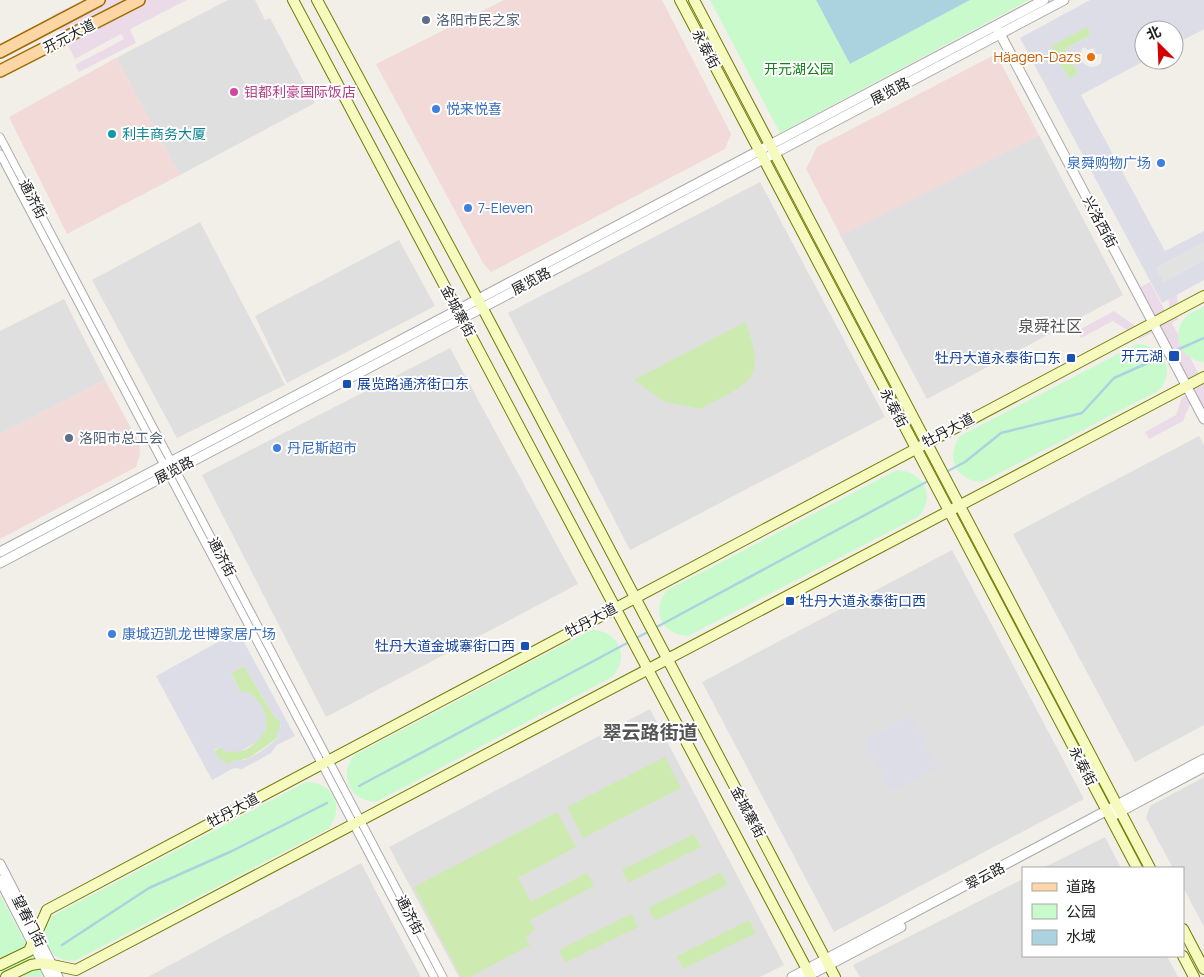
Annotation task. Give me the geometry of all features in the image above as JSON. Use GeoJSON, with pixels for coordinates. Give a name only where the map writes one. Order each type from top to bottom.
{"type":"FeatureCollection","features":[{"type":"Feature","properties":{"kind":"main road","name":"开元大道"},"geometry":{"type":"LineString","coordinates":[[0,52],[99,0]]}},
{"type":"Feature","properties":{"kind":"main road","name":"开元大道"},"geometry":{"type":"LineString","coordinates":[[0,71],[139,0]]}},
{"type":"Feature","properties":{"kind":"main road","name":"金城寨街"},"geometry":{"type":"LineString","coordinates":[[293,0],[460,313],[646,670],[809,974]]}},
{"type":"Feature","properties":{"kind":"main road","name":"金城寨街"},"geometry":{"type":"LineString","coordinates":[[317,0],[480,303],[835,977]]}},
{"type":"Feature","properties":{"kind":"main road","name":"永泰街"},"geometry":{"type":"LineString","coordinates":[[680,0],[1135,867]]}},
{"type":"Feature","properties":{"kind":"main road","name":"永泰街"},"geometry":{"type":"LineString","coordinates":[[694,0],[773,147],[1149,867]]}},
{"type":"Feature","properties":{"kind":"main road","name":"牡丹大道"},"geometry":{"type":"LineString","coordinates":[[0,966],[29,951],[35,940],[41,919],[47,910],[1204,296]]}},
{"type":"Feature","properties":{"kind":"main road"},"geometry":{"type":"LineString","coordinates":[[6,977],[31,964],[47,964],[76,970],[1204,377]]}},
{"type":"Feature","properties":{"kind":"main road"},"geometry":{"type":"LineString","coordinates":[[1184,931],[1204,969]]}},
{"type":"Feature","properties":{"kind":"main road"},"geometry":{"type":"LineString","coordinates":[[1184,957],[1194,977]]}},
{"type":"Feature","properties":{"kind":"street","name":"展览路"},"geometry":{"type":"LineString","coordinates":[[1001,28],[1044,0]]}},
{"type":"Feature","properties":{"kind":"street","name":"展览路"},"geometry":{"type":"LineString","coordinates":[[0,552],[167,462],[480,303],[1001,28],[1064,0]]}},
{"type":"Feature","properties":{"kind":"street","name":"兴洛西街"},"geometry":{"type":"LineString","coordinates":[[1001,28],[1172,351],[1204,419]]}},
{"type":"Feature","properties":{"kind":"street","name":"通济街"},"geometry":{"type":"LineString","coordinates":[[0,137],[167,462]]}},
{"type":"Feature","properties":{"kind":"street","name":"通济街"},"geometry":{"type":"LineString","coordinates":[[0,154],[172,471],[326,761],[434,977]]}},
{"type":"Feature","properties":{"kind":"street","name":"展览路"},"geometry":{"type":"LineString","coordinates":[[0,563],[460,313]]}},
{"type":"Feature","properties":{"kind":"street","name":"兴洛西街"},"geometry":{"type":"LineString","coordinates":[[1189,385],[1204,406]]}},
{"type":"Feature","properties":{"kind":"street","name":"翠云路"},"geometry":{"type":"LineString","coordinates":[[792,977],[809,974],[827,962],[1108,814],[1204,759]]}},
{"type":"Feature","properties":{"kind":"street","name":"翠云路"},"geometry":{"type":"LineString","coordinates":[[1119,808],[1204,767]]}},
{"type":"Feature","properties":{"kind":"street","name":"通济街"},"geometry":{"type":"LineString","coordinates":[[357,822],[443,977]]}},
{"type":"Feature","properties":{"kind":"street","name":"望春门街"},"geometry":{"type":"LineString","coordinates":[[0,864],[47,964],[50,977]]}},
{"type":"Feature","properties":{"kind":"street","name":"望春门街"},"geometry":{"type":"LineString","coordinates":[[0,880],[35,940]]}},
{"type":"Feature","properties":{"kind":"street","name":"望春门街"},"geometry":{"type":"LineString","coordinates":[[47,964],[58,977]]}},
{"type":"Feature","properties":{"kind":"shaded area"},"geometry":{"type":"Polygon","coordinates":[[[86,0],[187,0],[130,29],[136,43],[79,72],[75,65],[124,39],[121,34],[75,59],[52,15],[86,0]]]}},
{"type":"Feature","properties":{"kind":"shaded area"},"geometry":{"type":"Polygon","coordinates":[[[228,0],[255,0],[265,20],[270,18],[315,103],[180,175],[116,58],[228,0]]]}},
{"type":"Feature","properties":{"kind":"shaded area"},"geometry":{"type":"Polygon","coordinates":[[[504,0],[662,0],[731,134],[725,149],[491,272],[483,263],[376,64],[504,0]]]}},
{"type":"Feature","properties":{"kind":"shaded area"},"geometry":{"type":"Polygon","coordinates":[[[1090,0],[1204,0],[1204,29],[1184,40],[1184,20],[1134,20],[1134,66],[1081,95],[1165,251],[1204,231],[1204,242],[1156,268],[1164,282],[1204,260],[1204,280],[1162,303],[1020,38],[1090,0]],[[1087,27],[1051,46],[1069,79],[1078,74],[1065,49],[1091,35],[1087,27]],[[1083,47],[1080,55],[1083,63],[1090,67],[1101,63],[1102,54],[1096,54],[1093,48],[1088,50],[1083,47]]]}},
{"type":"Feature","properties":{"kind":"shaded area"},"geometry":{"type":"Polygon","coordinates":[[[996,54],[1039,135],[841,236],[806,169],[817,147],[996,54]]]}},
{"type":"Feature","properties":{"kind":"shaded area"},"geometry":{"type":"Polygon","coordinates":[[[116,58],[180,175],[67,234],[9,117],[116,58]]]}},
{"type":"Feature","properties":{"kind":"shaded area"},"geometry":{"type":"Polygon","coordinates":[[[1039,135],[1123,295],[927,399],[840,235],[1039,135]]]}},
{"type":"Feature","properties":{"kind":"shaded area"},"geometry":{"type":"Polygon","coordinates":[[[760,182],[885,417],[630,550],[508,313],[760,182]]]}},
{"type":"Feature","properties":{"kind":"shaded area"},"geometry":{"type":"Polygon","coordinates":[[[200,222],[285,385],[177,438],[92,280],[200,222]]]}},
{"type":"Feature","properties":{"kind":"shaded area"},"geometry":{"type":"Polygon","coordinates":[[[399,240],[435,306],[287,383],[255,316],[399,240]]]}},
{"type":"Feature","properties":{"kind":"shaded area"},"geometry":{"type":"Polygon","coordinates":[[[1204,242],[1204,260],[1164,282],[1156,268],[1204,242]]]}},
{"type":"Feature","properties":{"kind":"shaded area"},"geometry":{"type":"Polygon","coordinates":[[[1150,282],[1167,315],[1169,314],[1168,282],[1177,287],[1178,319],[1172,323],[1204,384],[1204,426],[1191,402],[1183,421],[1149,439],[1145,432],[1176,415],[1182,397],[1187,395],[1154,332],[1140,339],[1113,321],[1081,338],[1077,331],[1114,311],[1141,330],[1150,325],[1133,291],[1150,282]]]}},
{"type":"Feature","properties":{"kind":"shaded area"},"geometry":{"type":"Polygon","coordinates":[[[64,299],[105,380],[0,434],[0,331],[64,299]]]}},
{"type":"Feature","properties":{"kind":"shaded area"},"geometry":{"type":"Polygon","coordinates":[[[450,348],[578,584],[326,717],[202,475],[450,348]]]}},
{"type":"Feature","properties":{"kind":"shaded area"},"geometry":{"type":"Polygon","coordinates":[[[105,380],[139,443],[140,455],[136,467],[0,539],[0,434],[105,380]]]}},
{"type":"Feature","properties":{"kind":"shaded area"},"geometry":{"type":"Polygon","coordinates":[[[1199,436],[1204,445],[1204,725],[1135,762],[1013,534],[1199,436]]]}},
{"type":"Feature","properties":{"kind":"shaded area"},"geometry":{"type":"Polygon","coordinates":[[[952,550],[1084,799],[834,932],[702,682],[952,550]]]}},
{"type":"Feature","properties":{"kind":"shaded area"},"geometry":{"type":"Polygon","coordinates":[[[238,631],[295,736],[277,745],[271,753],[242,769],[234,768],[212,780],[156,676],[238,631]],[[244,666],[231,673],[240,691],[250,693],[261,704],[266,717],[266,729],[257,742],[241,751],[224,752],[221,747],[214,750],[220,761],[224,759],[227,765],[236,760],[245,760],[260,752],[278,738],[276,734],[281,726],[279,718],[276,719],[244,666]]]}},
{"type":"Feature","properties":{"kind":"shaded area"},"geometry":{"type":"Polygon","coordinates":[[[650,709],[784,965],[760,977],[459,977],[389,847],[650,709]]]}},
{"type":"Feature","properties":{"kind":"shaded area"},"geometry":{"type":"Polygon","coordinates":[[[911,716],[937,768],[891,792],[865,740],[911,716]]]}},
{"type":"Feature","properties":{"kind":"shaded area"},"geometry":{"type":"Polygon","coordinates":[[[1204,777],[1204,927],[1184,889],[1184,867],[1172,867],[1146,818],[1150,806],[1204,777]]]}},
{"type":"Feature","properties":{"kind":"shaded area"},"geometry":{"type":"Polygon","coordinates":[[[1105,837],[1120,867],[1045,867],[1105,837]]]}},
{"type":"Feature","properties":{"kind":"shaded area"},"geometry":{"type":"Polygon","coordinates":[[[361,863],[421,977],[148,977],[235,930],[361,863]]]}},
{"type":"Feature","properties":{"kind":"shaded area"},"geometry":{"type":"Polygon","coordinates":[[[1022,880],[1022,957],[1168,957],[1178,977],[860,977],[853,965],[1022,880]]]}},
{"type":"Feature","properties":{"kind":"green space","name":"开元湖公园"},"geometry":{"type":"Polygon","coordinates":[[[710,0],[816,0],[850,64],[970,0],[1029,0],[780,133],[710,0]]]}},
{"type":"Feature","properties":{"kind":"green space"},"geometry":{"type":"Polygon","coordinates":[[[1087,26],[1091,35],[1065,49],[1078,74],[1069,79],[1051,46],[1087,26]]]}},
{"type":"Feature","properties":{"kind":"green space"},"geometry":{"type":"Polygon","coordinates":[[[1204,307],[1204,362],[1197,361],[1185,352],[1181,346],[1178,333],[1186,317],[1204,307]]]}},
{"type":"Feature","properties":{"kind":"green space"},"geometry":{"type":"Polygon","coordinates":[[[745,322],[755,357],[754,369],[750,378],[731,393],[700,409],[663,401],[634,380],[745,322]]]}},
{"type":"Feature","properties":{"kind":"green space"},"geometry":{"type":"Polygon","coordinates":[[[1137,344],[1146,345],[1154,349],[1164,360],[1167,368],[1166,375],[1164,383],[1158,391],[982,482],[973,481],[960,473],[956,467],[953,452],[960,436],[1137,344]]]}},
{"type":"Feature","properties":{"kind":"green space"},"geometry":{"type":"Polygon","coordinates":[[[897,470],[906,471],[914,475],[924,486],[927,494],[926,501],[924,509],[918,517],[688,636],[671,632],[662,621],[659,607],[666,591],[897,470]]]}},
{"type":"Feature","properties":{"kind":"green space"},"geometry":{"type":"Polygon","coordinates":[[[591,630],[608,634],[615,639],[619,646],[621,661],[612,677],[376,802],[367,801],[359,797],[349,786],[347,772],[353,756],[591,630]]]}},
{"type":"Feature","properties":{"kind":"green space"},"geometry":{"type":"Polygon","coordinates":[[[244,666],[276,719],[279,718],[280,730],[278,737],[258,752],[246,759],[227,765],[220,761],[214,751],[221,747],[238,751],[250,747],[260,736],[266,722],[240,691],[231,673],[244,666]]]}},
{"type":"Feature","properties":{"kind":"green space"},"geometry":{"type":"Polygon","coordinates":[[[665,757],[681,788],[583,838],[567,807],[665,757]]]}},
{"type":"Feature","properties":{"kind":"green space"},"geometry":{"type":"Polygon","coordinates":[[[306,782],[323,786],[330,791],[334,798],[336,813],[328,829],[74,961],[57,957],[48,946],[45,932],[52,916],[306,782]]]}},
{"type":"Feature","properties":{"kind":"green space"},"geometry":{"type":"Polygon","coordinates":[[[557,812],[576,847],[518,878],[531,902],[587,873],[594,886],[530,920],[535,929],[526,938],[530,945],[470,977],[461,977],[414,887],[557,812]]]}},
{"type":"Feature","properties":{"kind":"green space"},"geometry":{"type":"Polygon","coordinates":[[[694,834],[701,847],[628,883],[622,870],[694,834]]]}},
{"type":"Feature","properties":{"kind":"green space"},"geometry":{"type":"Polygon","coordinates":[[[721,872],[727,885],[655,921],[648,908],[721,872]]]}},
{"type":"Feature","properties":{"kind":"green space"},"geometry":{"type":"Polygon","coordinates":[[[0,895],[44,977],[0,977],[0,895]]]}},
{"type":"Feature","properties":{"kind":"green space"},"geometry":{"type":"Polygon","coordinates":[[[631,914],[638,927],[565,963],[559,950],[631,914]]]}},
{"type":"Feature","properties":{"kind":"green space"},"geometry":{"type":"Polygon","coordinates":[[[749,920],[756,933],[683,969],[677,956],[749,920]]]}},
{"type":"Feature","properties":{"kind":"water"},"geometry":{"type":"Polygon","coordinates":[[[816,0],[970,0],[850,64],[816,0]]]}},
{"type":"Feature","properties":{"kind":"waterway"},"geometry":{"type":"LineString","coordinates":[[946,472],[965,462],[1001,433],[1082,413],[1114,378],[1204,338]]}},
{"type":"Feature","properties":{"kind":"waterway"},"geometry":{"type":"LineString","coordinates":[[653,629],[930,480]]}},
{"type":"Feature","properties":{"kind":"waterway"},"geometry":{"type":"LineString","coordinates":[[636,638],[648,632]]}},
{"type":"Feature","properties":{"kind":"waterway"},"geometry":{"type":"LineString","coordinates":[[359,786],[631,641]]}},
{"type":"Feature","properties":{"kind":"waterway"},"geometry":{"type":"LineString","coordinates":[[62,945],[149,888],[232,851],[327,803]]}},
{"type":"Feature","properties":{"kind":"place","name":"洛阳市民之家"},"geometry":{"type":"Point","coordinates":[426,20]}},
{"type":"Feature","properties":{"kind":"place","name":"Häagen-Dazs"},"geometry":{"type":"Point","coordinates":[1091,57]}},
{"type":"Feature","properties":{"kind":"place","name":"钼都利豪国际饭店"},"geometry":{"type":"Point","coordinates":[234,92]}},
{"type":"Feature","properties":{"kind":"place","name":"悦来悦喜"},"geometry":{"type":"Point","coordinates":[436,109]}},
{"type":"Feature","properties":{"kind":"place","name":"利丰商务大厦"},"geometry":{"type":"Point","coordinates":[112,134]}},
{"type":"Feature","properties":{"kind":"place","name":"泉舜购物广场"},"geometry":{"type":"Point","coordinates":[1161,163]}},
{"type":"Feature","properties":{"kind":"place","name":"7-Eleven"},"geometry":{"type":"Point","coordinates":[468,208]}},
{"type":"Feature","properties":{"kind":"place","name":"开元湖"},"geometry":{"type":"Point","coordinates":[1174,356]}},
{"type":"Feature","properties":{"kind":"place","name":"牡丹大道永泰街口东"},"geometry":{"type":"Point","coordinates":[1071,358]}},
{"type":"Feature","properties":{"kind":"place","name":"展览路通济街口东"},"geometry":{"type":"Point","coordinates":[347,384]}},
{"type":"Feature","properties":{"kind":"place","name":"洛阳市总工会"},"geometry":{"type":"Point","coordinates":[69,438]}},
{"type":"Feature","properties":{"kind":"place","name":"丹尼斯超市"},"geometry":{"type":"Point","coordinates":[277,448]}},
{"type":"Feature","properties":{"kind":"place","name":"牡丹大道永泰街口西"},"geometry":{"type":"Point","coordinates":[790,601]}},
{"type":"Feature","properties":{"kind":"place","name":"康城迈凯龙世博家居广场"},"geometry":{"type":"Point","coordinates":[112,634]}},
{"type":"Feature","properties":{"kind":"place","name":"牡丹大道金城寨街口西"},"geometry":{"type":"Point","coordinates":[525,646]}},
{"type":"Feature","properties":{"kind":"district","name":"泉舜社区"},"geometry":{"type":"Point","coordinates":[1050,326]}},
{"type":"Feature","properties":{"kind":"district","name":"翠云路街道"},"geometry":{"type":"Point","coordinates":[650,732]}}]}
